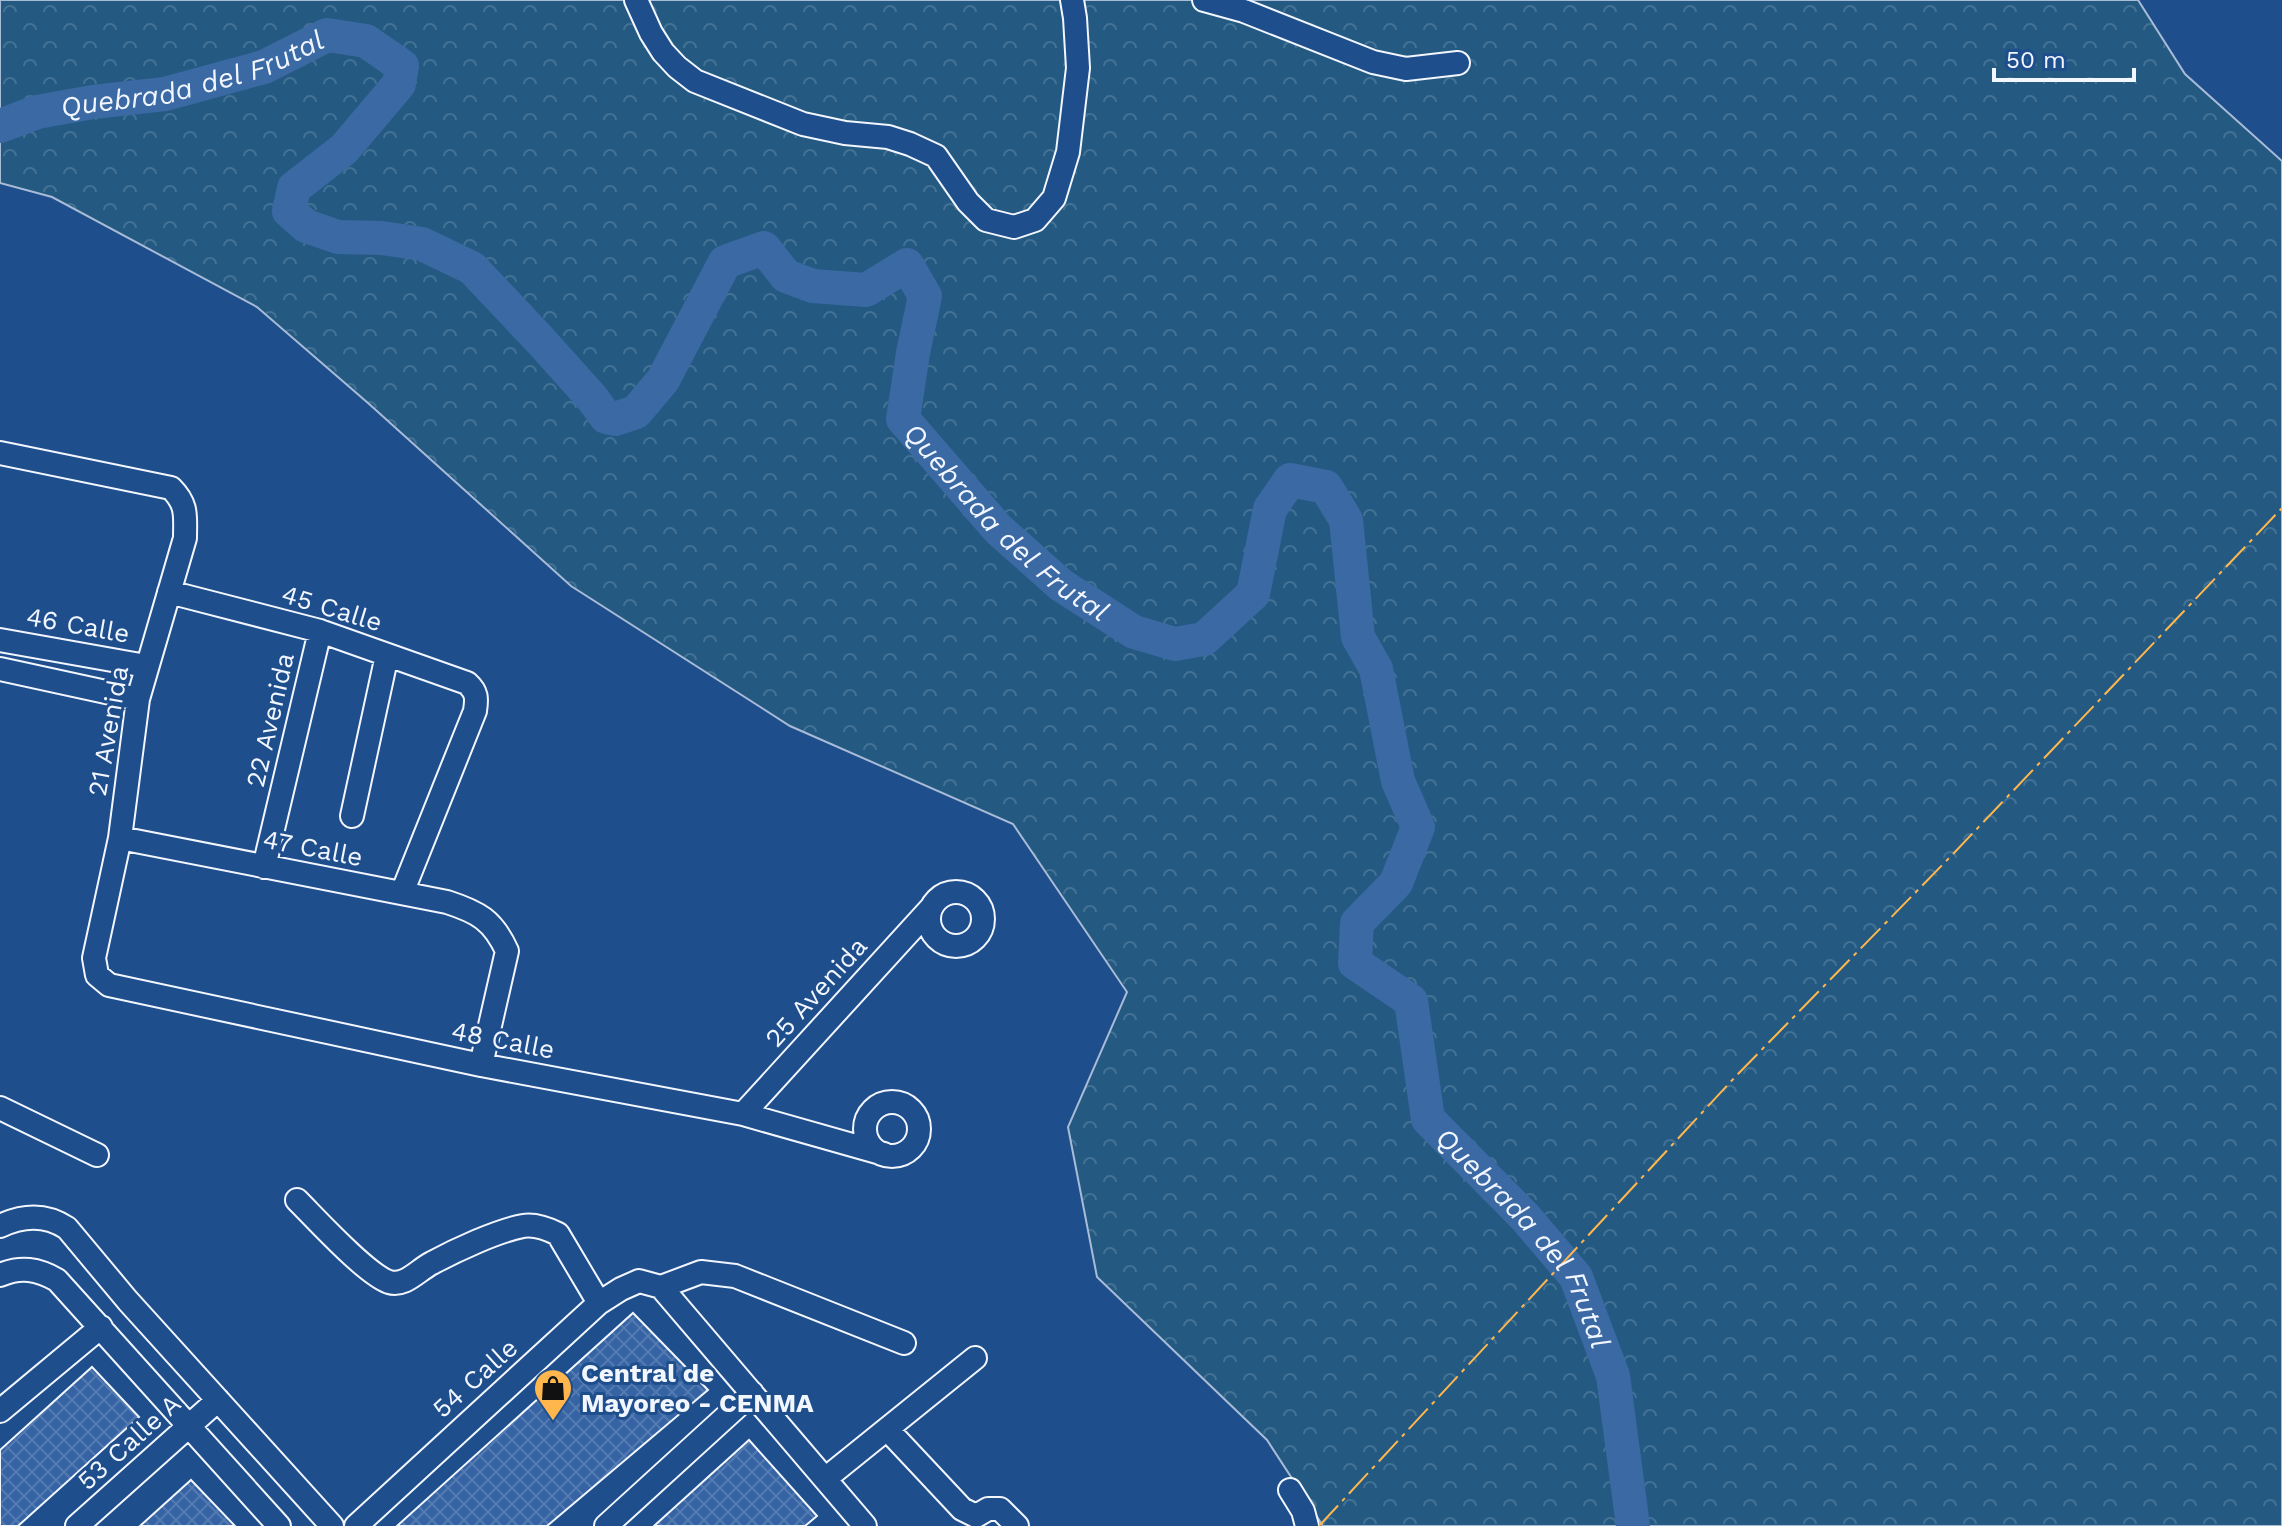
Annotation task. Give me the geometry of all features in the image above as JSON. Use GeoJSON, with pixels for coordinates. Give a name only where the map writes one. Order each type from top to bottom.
{"type":"FeatureCollection","features":[{"type":"Feature","properties":{"kind":"street"},"geometry":{"type":"LineString","coordinates":[[636,0],[663,52],[695,81],[803,124],[845,133],[888,137],[910,144],[936,156],[968,202],[986,220],[1014,227],[1035,220],[1054,198],[1068,152],[1078,68],[1072,0]]}},
{"type":"Feature","properties":{"kind":"street"},"geometry":{"type":"LineString","coordinates":[[1204,0],[1244,11],[1373,62],[1406,69],[1458,63]]}},
{"type":"Feature","properties":{"kind":"street","name":"21 Avenida"},"geometry":{"type":"LineString","coordinates":[[0,453],[171,488],[181,498],[185,511],[185,538],[138,699],[120,838],[94,958],[97,975],[109,985]]}},
{"type":"Feature","properties":{"kind":"street","name":"45 Calle"},"geometry":{"type":"LineString","coordinates":[[169,592],[320,631],[467,683],[473,689],[477,697],[475,711],[402,893]]}},
{"type":"Feature","properties":{"kind":"street","name":"22 Avenida"},"geometry":{"type":"LineString","coordinates":[[264,867],[320,631]]}},
{"type":"Feature","properties":{"kind":"street","name":"46 Calle"},"geometry":{"type":"LineString","coordinates":[[0,640],[146,666]]}},
{"type":"Feature","properties":{"kind":"street"},"geometry":{"type":"LineString","coordinates":[[352,816],[387,655]]}},
{"type":"Feature","properties":{"kind":"street"},"geometry":{"type":"LineString","coordinates":[[1,674],[138,699]]}},
{"type":"Feature","properties":{"kind":"street","name":"47 Calle"},"geometry":{"type":"LineString","coordinates":[[120,838],[447,902],[474,911],[492,925],[507,951],[481,1065]]}},
{"type":"Feature","properties":{"kind":"street","name":"25 Avenida"},"geometry":{"type":"LineString","coordinates":[[743,1114],[931,908]]}},
{"type":"Feature","properties":{"kind":"street","name":"48 Calle"},"geometry":{"type":"LineString","coordinates":[[109,985],[481,1065],[743,1114],[884,1154]]}},
{"type":"Feature","properties":{"kind":"street"},"geometry":{"type":"LineString","coordinates":[[0,1108],[97,1155]]}},
{"type":"Feature","properties":{"kind":"street"},"geometry":{"type":"LineString","coordinates":[[297,1200],[371,1270],[391,1283],[409,1279],[430,1264],[464,1247],[525,1226],[549,1229],[558,1234],[599,1303]]}},
{"type":"Feature","properties":{"kind":"street"},"geometry":{"type":"LineString","coordinates":[[0,1226],[12,1220],[35,1218],[54,1219],[67,1228],[128,1301],[332,1526]]}},
{"type":"Feature","properties":{"kind":"street"},"geometry":{"type":"LineString","coordinates":[[10,1272],[45,1273],[57,1280],[279,1526]]}},
{"type":"Feature","properties":{"kind":"street","name":"54 Calle"},"geometry":{"type":"LineString","coordinates":[[356,1526],[599,1303],[621,1289],[701,1272],[735,1276],[904,1343]]}},
{"type":"Feature","properties":{"kind":"street"},"geometry":{"type":"LineString","coordinates":[[650,1284],[752,1393],[865,1526]]}},
{"type":"Feature","properties":{"kind":"street"},"geometry":{"type":"LineString","coordinates":[[0,1411],[101,1327]]}},
{"type":"Feature","properties":{"kind":"street"},"geometry":{"type":"LineString","coordinates":[[825,1479],[975,1358]]}},
{"type":"Feature","properties":{"kind":"street"},"geometry":{"type":"LineString","coordinates":[[606,1526],[752,1393]]}},
{"type":"Feature","properties":{"kind":"street","name":"53 Calle A"},"geometry":{"type":"LineString","coordinates":[[77,1526],[218,1400]]}},
{"type":"Feature","properties":{"kind":"street"},"geometry":{"type":"LineString","coordinates":[[887,1429],[962,1509],[976,1516],[988,1509],[1000,1509],[1017,1526]]}},
{"type":"Feature","properties":{"kind":"street"},"geometry":{"type":"LineString","coordinates":[[1290,1490],[1303,1511],[1307,1526]]}},
{"type":"Feature","properties":{"kind":"green space"},"geometry":{"type":"Polygon","coordinates":[[[0,0],[2138,0],[2185,74],[2282,161],[2282,1526],[1323,1526],[1267,1440],[1097,1277],[1068,1127],[1127,992],[1013,824],[790,726],[571,586],[257,307],[52,197],[0,183],[0,0]]]}},
{"type":"Feature","properties":{"kind":"building"},"geometry":{"type":"Polygon","coordinates":[[[633,1313],[708,1390],[547,1526],[397,1526],[633,1313]]]}},
{"type":"Feature","properties":{"kind":"building"},"geometry":{"type":"Polygon","coordinates":[[[92,1367],[139,1417],[18,1526],[0,1526],[0,1450],[92,1367]]]}},
{"type":"Feature","properties":{"kind":"building"},"geometry":{"type":"Polygon","coordinates":[[[749,1440],[817,1516],[805,1526],[654,1526],[749,1440]]]}},
{"type":"Feature","properties":{"kind":"building"},"geometry":{"type":"Polygon","coordinates":[[[191,1480],[235,1526],[140,1526],[191,1480]]]}},
{"type":"Feature","properties":{"kind":"waterway","name":"Quebrada del Frutal"},"geometry":{"type":"LineString","coordinates":[[0,126],[37,112],[165,94],[264,67],[327,35],[366,41],[402,66],[399,84],[344,149],[294,188],[289,211],[306,226],[338,237],[382,238],[422,244],[472,268],[540,340],[606,417],[615,419],[636,412],[663,380],[725,262],[764,248],[786,276],[813,286],[866,290],[907,265],[925,296],[903,419],[998,529],[1061,585],[1134,632],[1175,644],[1204,639],[1253,594],[1270,509],[1290,480],[1326,487],[1346,520],[1358,637],[1376,669],[1398,781],[1418,827],[1396,883],[1357,923],[1355,963],[1411,1001],[1428,1119],[1525,1217],[1576,1277],[1613,1376],[1633,1526]]}},
{"type":"Feature","properties":{"kind":"power"},"geometry":{"type":"LineString","coordinates":[[1319,1526],[1736,1076],[1953,854],[2282,508]]}},
{"type":"Feature","properties":{"kind":"place","name":"Central de Mayoreo - CENMA"},"geometry":{"type":"Point","coordinates":[553,1422]}}]}
